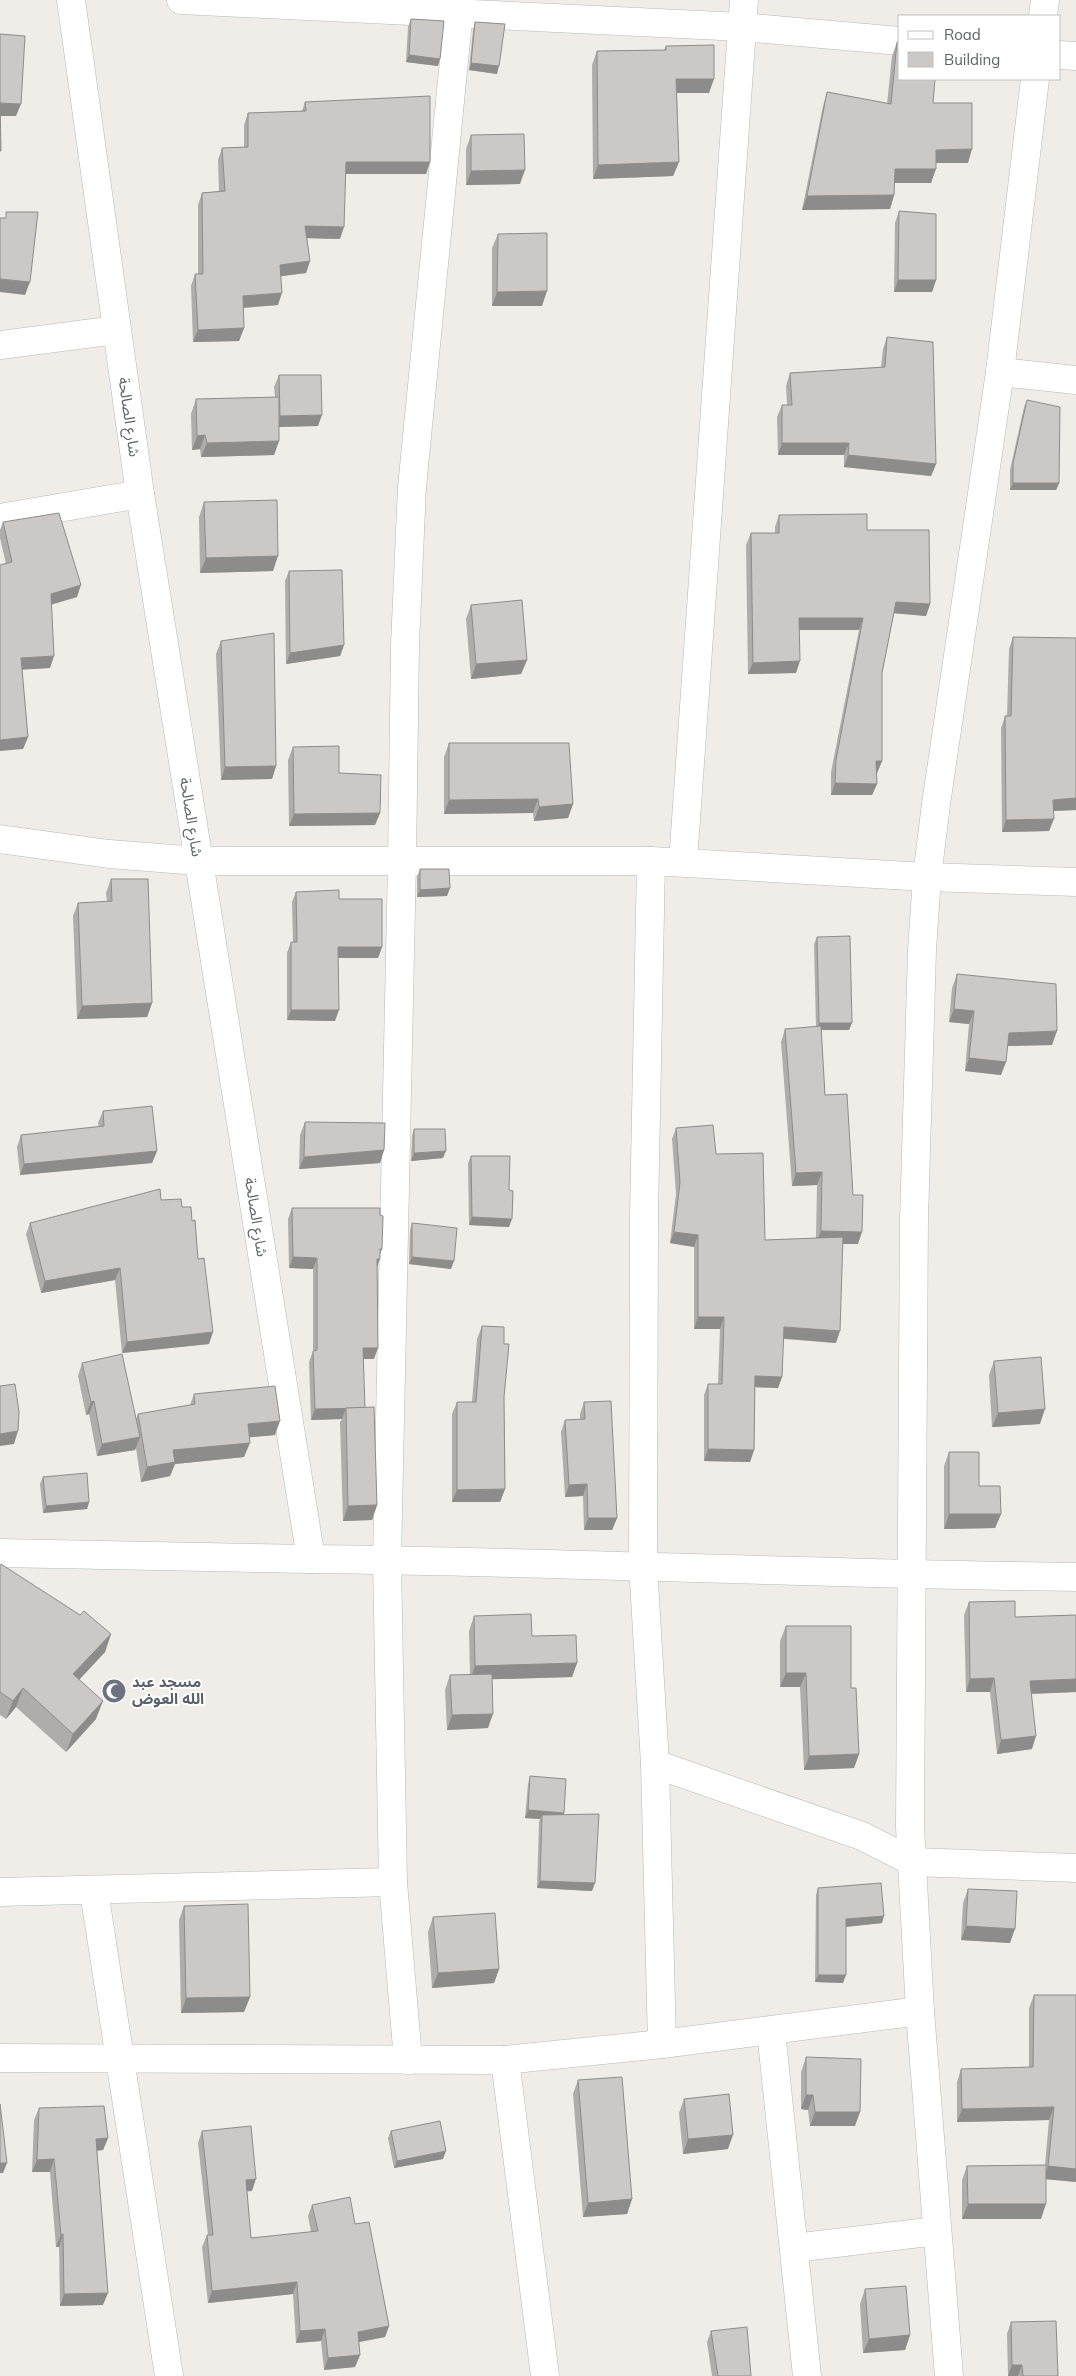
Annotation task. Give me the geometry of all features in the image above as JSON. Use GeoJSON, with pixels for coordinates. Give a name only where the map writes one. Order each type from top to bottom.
{"type":"FeatureCollection","features":[{"type":"Feature","properties":{"kind":"street","name":"شارع الصالحة"},"geometry":{"type":"LineString","coordinates":[[71,0],[140,494],[311,1559]]}},
{"type":"Feature","properties":{"kind":"street"},"geometry":{"type":"LineString","coordinates":[[182,0],[459,6],[898,41]]}},
{"type":"Feature","properties":{"kind":"street"},"geometry":{"type":"LineString","coordinates":[[683,862],[744,0]]}},
{"type":"Feature","properties":{"kind":"street"},"geometry":{"type":"LineString","coordinates":[[1043,15],[1046,0]]}},
{"type":"Feature","properties":{"kind":"street"},"geometry":{"type":"LineString","coordinates":[[408,2060],[393,1882],[386,1560],[405,645],[412,487],[459,6]]}},
{"type":"Feature","properties":{"kind":"street"},"geometry":{"type":"LineString","coordinates":[[1061,55],[1076,56]]}},
{"type":"Feature","properties":{"kind":"street"},"geometry":{"type":"LineString","coordinates":[[954,2376],[937,2231],[920,2011],[910,1828],[909,1748],[914,1219],[922,950],[927,877],[936,804],[1000,372],[1034,80]]}},
{"type":"Feature","properties":{"kind":"street"},"geometry":{"type":"LineString","coordinates":[[0,346],[116,330]]}},
{"type":"Feature","properties":{"kind":"street"},"geometry":{"type":"LineString","coordinates":[[1000,372],[1076,380]]}},
{"type":"Feature","properties":{"kind":"street"},"geometry":{"type":"LineString","coordinates":[[0,518],[140,494]]}},
{"type":"Feature","properties":{"kind":"street"},"geometry":{"type":"LineString","coordinates":[[0,839],[109,854],[198,860],[651,861],[927,877],[1076,882]]}},
{"type":"Feature","properties":{"kind":"street"},"geometry":{"type":"LineString","coordinates":[[651,861],[644,1225],[643,1565],[655,1764],[662,2044]]}},
{"type":"Feature","properties":{"kind":"street"},"geometry":{"type":"LineString","coordinates":[[0,1553],[643,1565],[911,1575],[1076,1577]]}},
{"type":"Feature","properties":{"kind":"street"},"geometry":{"type":"LineString","coordinates":[[655,1764],[853,1833],[913,1862],[1076,1868]]}},
{"type":"Feature","properties":{"kind":"street"},"geometry":{"type":"LineString","coordinates":[[0,1892],[393,1882]]}},
{"type":"Feature","properties":{"kind":"street"},"geometry":{"type":"LineString","coordinates":[[94,1891],[118,2058],[169,2376]]}},
{"type":"Feature","properties":{"kind":"street"},"geometry":{"type":"LineString","coordinates":[[0,2058],[505,2060],[662,2044],[920,2011]]}},
{"type":"Feature","properties":{"kind":"street"},"geometry":{"type":"LineString","coordinates":[[771,2031],[807,2376]]}},
{"type":"Feature","properties":{"kind":"street"},"geometry":{"type":"LineString","coordinates":[[505,2060],[545,2376]]}},
{"type":"Feature","properties":{"kind":"street"},"geometry":{"type":"LineString","coordinates":[[794,2248],[937,2231]]}},
{"type":"Feature","properties":{"kind":"building"},"geometry":{"type":"Polygon","coordinates":[[[411,19],[444,21],[440,59],[409,55],[411,19]]]}},
{"type":"Feature","properties":{"kind":"building"},"geometry":{"type":"Polygon","coordinates":[[[475,22],[505,24],[499,66],[471,63],[475,22]]]}},
{"type":"Feature","properties":{"kind":"building"},"geometry":{"type":"Polygon","coordinates":[[[0,34],[25,36],[21,104],[0,103],[0,34]]]}},
{"type":"Feature","properties":{"kind":"building"},"geometry":{"type":"Polygon","coordinates":[[[898,42],[898,80],[935,80],[933,103],[972,103],[972,149],[936,150],[936,169],[895,169],[894,195],[807,196],[827,92],[891,104],[898,42]]]}},
{"type":"Feature","properties":{"kind":"building"},"geometry":{"type":"Polygon","coordinates":[[[714,45],[714,79],[676,79],[679,162],[598,165],[597,51],[666,50],[666,46],[714,45]]]}},
{"type":"Feature","properties":{"kind":"building"},"geometry":{"type":"Polygon","coordinates":[[[430,96],[430,162],[346,162],[344,227],[305,226],[310,261],[280,265],[282,293],[243,296],[244,328],[198,330],[195,274],[203,274],[202,193],[225,191],[222,148],[248,147],[248,113],[306,111],[305,102],[430,96]]]}},
{"type":"Feature","properties":{"kind":"building"},"geometry":{"type":"Polygon","coordinates":[[[0,103],[1,151],[0,151],[0,103]]]}},
{"type":"Feature","properties":{"kind":"building"},"geometry":{"type":"Polygon","coordinates":[[[524,134],[525,170],[471,171],[471,135],[524,134]]]}},
{"type":"Feature","properties":{"kind":"building"},"geometry":{"type":"Polygon","coordinates":[[[899,211],[936,214],[936,280],[898,280],[899,211]]]}},
{"type":"Feature","properties":{"kind":"building"},"geometry":{"type":"Polygon","coordinates":[[[6,212],[38,212],[30,282],[0,279],[0,218],[6,218],[6,212]]]}},
{"type":"Feature","properties":{"kind":"building"},"geometry":{"type":"Polygon","coordinates":[[[547,233],[547,291],[497,292],[498,234],[547,233]]]}},
{"type":"Feature","properties":{"kind":"building"},"geometry":{"type":"Polygon","coordinates":[[[887,337],[933,342],[936,464],[848,455],[849,443],[782,443],[782,405],[792,405],[790,373],[885,367],[887,337]]]}},
{"type":"Feature","properties":{"kind":"building"},"geometry":{"type":"Polygon","coordinates":[[[279,375],[321,375],[322,415],[280,416],[279,375]]]}},
{"type":"Feature","properties":{"kind":"building"},"geometry":{"type":"Polygon","coordinates":[[[279,397],[279,441],[207,443],[205,435],[197,436],[196,399],[279,397]]]}},
{"type":"Feature","properties":{"kind":"building"},"geometry":{"type":"Polygon","coordinates":[[[1027,400],[1060,407],[1059,483],[1013,483],[1013,463],[1027,400]]]}},
{"type":"Feature","properties":{"kind":"building"},"geometry":{"type":"Polygon","coordinates":[[[277,500],[278,556],[206,558],[204,502],[277,500]]]}},
{"type":"Feature","properties":{"kind":"building"},"geometry":{"type":"Polygon","coordinates":[[[59,513],[81,585],[51,594],[54,656],[21,658],[28,737],[0,740],[0,565],[12,562],[3,522],[59,513]]]}},
{"type":"Feature","properties":{"kind":"building"},"geometry":{"type":"Polygon","coordinates":[[[867,514],[867,530],[929,530],[930,604],[896,602],[882,673],[882,761],[876,761],[877,784],[835,783],[836,760],[863,618],[799,618],[800,661],[753,663],[751,533],[779,533],[779,515],[867,514]]]}},
{"type":"Feature","properties":{"kind":"building"},"geometry":{"type":"Polygon","coordinates":[[[342,570],[344,645],[290,653],[289,571],[342,570]]]}},
{"type":"Feature","properties":{"kind":"building"},"geometry":{"type":"Polygon","coordinates":[[[522,600],[527,660],[476,664],[471,605],[522,600]]]}},
{"type":"Feature","properties":{"kind":"building"},"geometry":{"type":"Polygon","coordinates":[[[274,633],[276,766],[225,767],[221,641],[274,633]]]}},
{"type":"Feature","properties":{"kind":"building"},"geometry":{"type":"Polygon","coordinates":[[[1013,637],[1076,638],[1076,798],[1053,800],[1054,819],[1006,820],[1005,716],[1011,716],[1013,637]]]}},
{"type":"Feature","properties":{"kind":"building"},"geometry":{"type":"Polygon","coordinates":[[[449,743],[569,743],[573,804],[539,807],[538,799],[449,800],[449,743]]]}},
{"type":"Feature","properties":{"kind":"building"},"geometry":{"type":"Polygon","coordinates":[[[339,746],[339,773],[381,775],[380,813],[294,814],[293,747],[339,746]]]}},
{"type":"Feature","properties":{"kind":"building"},"geometry":{"type":"Polygon","coordinates":[[[420,869],[449,869],[450,888],[420,890],[420,869]]]}},
{"type":"Feature","properties":{"kind":"building"},"geometry":{"type":"Polygon","coordinates":[[[111,879],[148,879],[152,1003],[82,1006],[78,903],[112,901],[111,879]]]}},
{"type":"Feature","properties":{"kind":"building"},"geometry":{"type":"Polygon","coordinates":[[[339,890],[339,899],[382,899],[382,947],[338,947],[339,1010],[291,1010],[291,942],[297,942],[296,892],[339,890]]]}},
{"type":"Feature","properties":{"kind":"building"},"geometry":{"type":"Polygon","coordinates":[[[850,936],[852,1023],[819,1023],[817,937],[850,936]]]}},
{"type":"Feature","properties":{"kind":"building"},"geometry":{"type":"Polygon","coordinates":[[[957,974],[1056,984],[1057,1031],[1009,1033],[1006,1062],[969,1058],[974,1011],[954,1009],[957,974]]]}},
{"type":"Feature","properties":{"kind":"building"},"geometry":{"type":"Polygon","coordinates":[[[821,1026],[825,1095],[847,1094],[853,1195],[863,1195],[862,1232],[821,1231],[822,1172],[796,1173],[785,1029],[821,1026]]]}},
{"type":"Feature","properties":{"kind":"building"},"geometry":{"type":"Polygon","coordinates":[[[152,1106],[157,1151],[24,1164],[21,1135],[104,1126],[103,1111],[152,1106]]]}},
{"type":"Feature","properties":{"kind":"building"},"geometry":{"type":"Polygon","coordinates":[[[305,1122],[385,1123],[384,1150],[304,1157],[305,1122]]]}},
{"type":"Feature","properties":{"kind":"building"},"geometry":{"type":"Polygon","coordinates":[[[713,1125],[716,1154],[763,1153],[765,1240],[843,1237],[840,1331],[784,1327],[782,1377],[755,1376],[754,1450],[708,1449],[708,1384],[722,1384],[724,1317],[698,1317],[698,1235],[674,1232],[680,1182],[676,1128],[713,1125]]]}},
{"type":"Feature","properties":{"kind":"building"},"geometry":{"type":"Polygon","coordinates":[[[414,1129],[445,1129],[446,1151],[414,1153],[414,1129]]]}},
{"type":"Feature","properties":{"kind":"building"},"geometry":{"type":"Polygon","coordinates":[[[471,1156],[510,1156],[509,1190],[513,1191],[512,1219],[472,1217],[471,1156]]]}},
{"type":"Feature","properties":{"kind":"building"},"geometry":{"type":"Polygon","coordinates":[[[160,1189],[161,1200],[181,1199],[182,1207],[191,1207],[192,1221],[195,1220],[198,1259],[204,1258],[213,1332],[127,1342],[120,1268],[45,1281],[30,1223],[160,1189]]]}},
{"type":"Feature","properties":{"kind":"building"},"geometry":{"type":"Polygon","coordinates":[[[292,1208],[380,1208],[380,1215],[383,1216],[382,1249],[380,1249],[380,1259],[377,1259],[378,1348],[363,1348],[365,1408],[315,1409],[313,1351],[317,1350],[317,1258],[293,1257],[292,1208]]]}},
{"type":"Feature","properties":{"kind":"building"},"geometry":{"type":"Polygon","coordinates":[[[412,1223],[457,1228],[454,1261],[412,1257],[412,1223]]]}},
{"type":"Feature","properties":{"kind":"building"},"geometry":{"type":"Polygon","coordinates":[[[482,1326],[504,1327],[504,1344],[509,1344],[504,1397],[505,1489],[457,1490],[457,1402],[476,1402],[482,1326]]]}},
{"type":"Feature","properties":{"kind":"building"},"geometry":{"type":"Polygon","coordinates":[[[122,1354],[140,1437],[102,1444],[94,1401],[91,1402],[82,1363],[122,1354]]]}},
{"type":"Feature","properties":{"kind":"building"},"geometry":{"type":"Polygon","coordinates":[[[1041,1357],[1045,1409],[998,1413],[994,1361],[1041,1357]]]}},
{"type":"Feature","properties":{"kind":"building"},"geometry":{"type":"Polygon","coordinates":[[[15,1384],[19,1412],[18,1431],[0,1434],[0,1386],[15,1384]]]}},
{"type":"Feature","properties":{"kind":"building"},"geometry":{"type":"Polygon","coordinates":[[[275,1386],[280,1421],[248,1424],[250,1443],[173,1450],[175,1462],[147,1467],[138,1414],[195,1404],[194,1394],[275,1386]]]}},
{"type":"Feature","properties":{"kind":"building"},"geometry":{"type":"Polygon","coordinates":[[[611,1401],[617,1518],[588,1518],[587,1484],[569,1485],[565,1420],[585,1419],[584,1402],[611,1401]]]}},
{"type":"Feature","properties":{"kind":"building"},"geometry":{"type":"Polygon","coordinates":[[[374,1407],[377,1505],[348,1506],[346,1408],[374,1407]]]}},
{"type":"Feature","properties":{"kind":"building"},"geometry":{"type":"Polygon","coordinates":[[[949,1452],[979,1452],[979,1486],[1000,1486],[1001,1514],[949,1514],[949,1452]]]}},
{"type":"Feature","properties":{"kind":"building"},"geometry":{"type":"Polygon","coordinates":[[[87,1473],[89,1502],[46,1506],[43,1477],[87,1473]]]}},
{"type":"Feature","properties":{"kind":"building"},"geometry":{"type":"Polygon","coordinates":[[[1,1564],[80,1615],[84,1611],[111,1634],[73,1674],[103,1701],[73,1734],[23,1688],[13,1701],[0,1692],[1,1564]]]}},
{"type":"Feature","properties":{"kind":"building"},"geometry":{"type":"Polygon","coordinates":[[[1015,1601],[1015,1617],[1076,1615],[1076,1679],[1030,1681],[1036,1736],[1001,1740],[994,1678],[970,1679],[969,1602],[1015,1601]]]}},
{"type":"Feature","properties":{"kind":"building"},"geometry":{"type":"Polygon","coordinates":[[[531,1614],[532,1636],[576,1635],[577,1663],[475,1666],[474,1616],[531,1614]]]}},
{"type":"Feature","properties":{"kind":"building"},"geometry":{"type":"Polygon","coordinates":[[[786,1626],[851,1626],[851,1688],[856,1688],[859,1754],[809,1756],[806,1673],[786,1673],[786,1626]]]}},
{"type":"Feature","properties":{"kind":"building"},"geometry":{"type":"Polygon","coordinates":[[[492,1674],[493,1714],[452,1715],[450,1675],[492,1674]]]}},
{"type":"Feature","properties":{"kind":"building"},"geometry":{"type":"Polygon","coordinates":[[[530,1776],[566,1779],[564,1813],[528,1810],[530,1776]]]}},
{"type":"Feature","properties":{"kind":"building"},"geometry":{"type":"Polygon","coordinates":[[[599,1814],[595,1883],[540,1881],[542,1815],[599,1814]]]}},
{"type":"Feature","properties":{"kind":"building"},"geometry":{"type":"Polygon","coordinates":[[[881,1883],[884,1916],[846,1919],[846,1975],[818,1975],[818,1888],[881,1883]]]}},
{"type":"Feature","properties":{"kind":"building"},"geometry":{"type":"Polygon","coordinates":[[[968,1889],[1017,1891],[1015,1929],[966,1926],[968,1889]]]}},
{"type":"Feature","properties":{"kind":"building"},"geometry":{"type":"Polygon","coordinates":[[[248,1904],[250,1997],[186,1998],[184,1906],[248,1904]]]}},
{"type":"Feature","properties":{"kind":"building"},"geometry":{"type":"Polygon","coordinates":[[[495,1913],[499,1969],[438,1973],[433,1917],[495,1913]]]}},
{"type":"Feature","properties":{"kind":"building"},"geometry":{"type":"Polygon","coordinates":[[[1034,1995],[1076,1995],[1076,2169],[1048,2166],[1054,2107],[962,2109],[961,2069],[1033,2067],[1034,1995]]]}},
{"type":"Feature","properties":{"kind":"building"},"geometry":{"type":"Polygon","coordinates":[[[806,2057],[861,2059],[860,2112],[815,2112],[813,2095],[806,2095],[806,2057]]]}},
{"type":"Feature","properties":{"kind":"building"},"geometry":{"type":"Polygon","coordinates":[[[622,2077],[632,2199],[588,2203],[578,2080],[622,2077]]]}},
{"type":"Feature","properties":{"kind":"building"},"geometry":{"type":"Polygon","coordinates":[[[729,2094],[733,2135],[688,2139],[684,2099],[729,2094]]]}},
{"type":"Feature","properties":{"kind":"building"},"geometry":{"type":"Polygon","coordinates":[[[0,2104],[7,2163],[0,2163],[0,2104]]]}},
{"type":"Feature","properties":{"kind":"building"},"geometry":{"type":"Polygon","coordinates":[[[104,2106],[108,2138],[96,2139],[108,2293],[64,2294],[63,2234],[61,2235],[54,2159],[37,2160],[39,2108],[104,2106]]]}},
{"type":"Feature","properties":{"kind":"building"},"geometry":{"type":"Polygon","coordinates":[[[440,2121],[446,2151],[397,2161],[391,2131],[440,2121]]]}},
{"type":"Feature","properties":{"kind":"building"},"geometry":{"type":"Polygon","coordinates":[[[251,2126],[256,2179],[246,2180],[251,2238],[318,2231],[312,2205],[350,2197],[355,2224],[369,2222],[389,2326],[358,2332],[360,2355],[328,2358],[325,2329],[300,2331],[297,2282],[212,2291],[207,2235],[213,2235],[202,2131],[251,2126]]]}},
{"type":"Feature","properties":{"kind":"building"},"geometry":{"type":"Polygon","coordinates":[[[1046,2165],[1046,2204],[968,2204],[967,2166],[1046,2165]]]}},
{"type":"Feature","properties":{"kind":"building"},"geometry":{"type":"Polygon","coordinates":[[[906,2286],[910,2335],[869,2339],[865,2289],[906,2286]]]}},
{"type":"Feature","properties":{"kind":"building"},"geometry":{"type":"Polygon","coordinates":[[[1056,2321],[1058,2376],[1023,2376],[1022,2365],[1012,2365],[1011,2322],[1056,2321]]]}},
{"type":"Feature","properties":{"kind":"building"},"geometry":{"type":"Polygon","coordinates":[[[747,2327],[751,2376],[718,2376],[711,2331],[747,2327]]]}},
{"type":"Feature","properties":{"kind":"place","name":"مسجد عبد الله العوض"},"geometry":{"type":"Point","coordinates":[114,1691]}}]}
